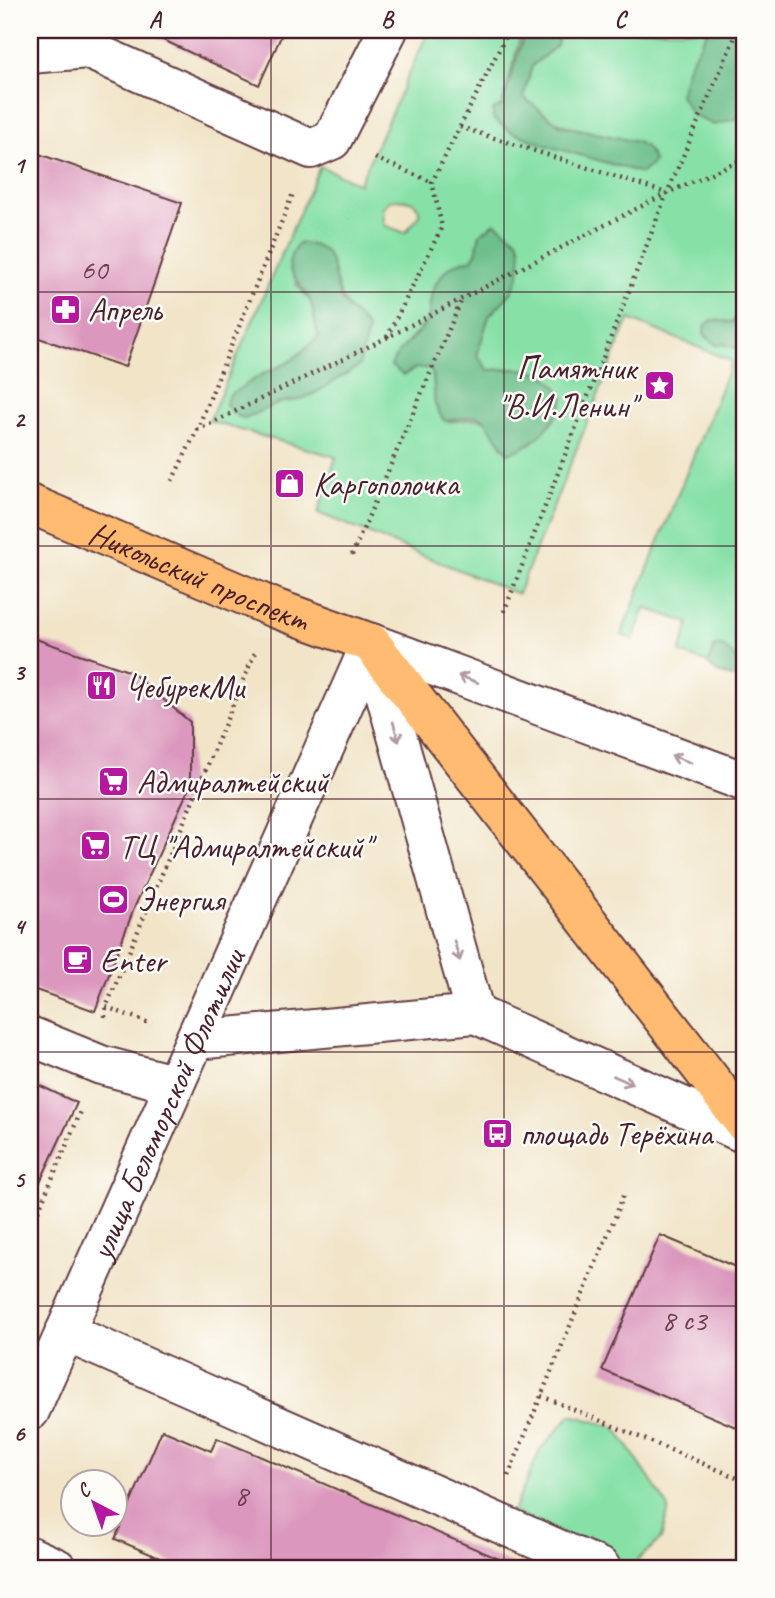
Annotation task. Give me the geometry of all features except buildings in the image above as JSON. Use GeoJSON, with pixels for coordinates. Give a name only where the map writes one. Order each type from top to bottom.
{"type":"FeatureCollection","features":[{"type":"Feature","properties":{"kind":"main road","name":"Никольский проспект"},"geometry":{"type":"LineString","coordinates":[[30,504],[274,608],[371,643]]}},
{"type":"Feature","properties":{"kind":"main road"},"geometry":{"type":"LineString","coordinates":[[371,643],[745,1124]]}},
{"type":"Feature","properties":{"kind":"street"},"geometry":{"type":"LineString","coordinates":[[30,54],[88,50],[322,144],[388,30]]}},
{"type":"Feature","properties":{"kind":"street"},"geometry":{"type":"LineString","coordinates":[[371,643],[745,782]]}},
{"type":"Feature","properties":{"kind":"street"},"geometry":{"type":"LineString","coordinates":[[371,643],[475,1014]]}},
{"type":"Feature","properties":{"kind":"street","name":"улица Беломорской Флотилии"},"geometry":{"type":"LineString","coordinates":[[30,1411],[371,643]]}},
{"type":"Feature","properties":{"kind":"street"},"geometry":{"type":"LineString","coordinates":[[195,1040],[475,1014],[745,1134]]}},
{"type":"Feature","properties":{"kind":"street"},"geometry":{"type":"LineString","coordinates":[[30,1036],[101,1065],[173,1084]]}},
{"type":"Feature","properties":{"kind":"street"},"geometry":{"type":"LineString","coordinates":[[65,1332],[601,1568]]}},
{"type":"Feature","properties":{"kind":"street"},"geometry":{"type":"LineString","coordinates":[[30,1556],[57,1568]]}},
{"type":"Feature","properties":{"kind":"path"},"geometry":{"type":"LineString","coordinates":[[386,338],[442,226],[432,182],[509,30]]}},
{"type":"Feature","properties":{"kind":"path"},"geometry":{"type":"LineString","coordinates":[[504,612],[667,193],[738,30]]}},
{"type":"Feature","properties":{"kind":"path"},"geometry":{"type":"LineString","coordinates":[[460,127],[667,193]]}},
{"type":"Feature","properties":{"kind":"path"},"geometry":{"type":"LineString","coordinates":[[172,481],[197,430],[322,144],[432,182]]}},
{"type":"Feature","properties":{"kind":"path"},"geometry":{"type":"LineString","coordinates":[[197,430],[386,338],[667,193],[745,158]]}},
{"type":"Feature","properties":{"kind":"path"},"geometry":{"type":"LineString","coordinates":[[352,555],[463,298]]}},
{"type":"Feature","properties":{"kind":"path"},"geometry":{"type":"LineString","coordinates":[[30,1230],[101,1065],[106,1007],[260,639]]}},
{"type":"Feature","properties":{"kind":"path"},"geometry":{"type":"LineString","coordinates":[[489,1519],[624,1195]]}},
{"type":"Feature","properties":{"kind":"path"},"geometry":{"type":"LineString","coordinates":[[541,1395],[745,1481]]}},
{"type":"Feature","properties":{"kind":"green space"},"geometry":{"type":"Polygon","coordinates":[[[429,30],[526,30],[520,38],[502,106],[493,110],[493,119],[512,132],[635,171],[651,154],[637,142],[561,124],[547,117],[523,97],[532,66],[557,45],[559,30],[708,30],[685,77],[700,117],[714,125],[745,116],[745,313],[732,322],[705,326],[704,334],[716,345],[724,344],[745,351],[745,658],[737,660],[723,646],[715,646],[708,663],[680,653],[689,623],[645,608],[633,639],[621,635],[732,361],[629,319],[518,594],[318,513],[336,457],[209,421],[320,166],[359,184],[429,30]],[[398,199],[389,201],[383,208],[384,225],[405,233],[420,215],[413,202],[398,199]],[[495,223],[480,234],[476,253],[471,260],[434,285],[429,319],[400,351],[403,375],[416,368],[430,367],[436,407],[445,421],[485,420],[497,433],[502,446],[522,448],[548,427],[564,398],[539,374],[522,369],[488,370],[477,355],[489,316],[507,297],[519,275],[518,265],[495,223]],[[323,250],[296,284],[311,302],[319,336],[290,362],[261,375],[282,402],[299,400],[315,393],[359,366],[349,308],[341,296],[323,250]]]}},
{"type":"Feature","properties":{"kind":"green space"},"geometry":{"type":"Polygon","coordinates":[[[559,30],[557,45],[532,66],[523,97],[560,125],[637,142],[646,147],[654,162],[642,173],[545,145],[512,132],[493,119],[493,110],[502,106],[525,31],[559,30]]]}},
{"type":"Feature","properties":{"kind":"green space"},"geometry":{"type":"Polygon","coordinates":[[[708,30],[745,30],[745,116],[714,125],[692,115],[680,95],[687,68],[708,30]]]}},
{"type":"Feature","properties":{"kind":"green space"},"geometry":{"type":"Polygon","coordinates":[[[495,223],[518,240],[521,248],[519,275],[512,292],[489,316],[477,355],[488,370],[522,369],[540,373],[556,386],[564,398],[556,416],[543,433],[526,446],[508,453],[483,418],[476,416],[445,421],[436,407],[430,368],[416,368],[403,375],[391,366],[398,353],[428,319],[431,295],[438,280],[449,268],[471,260],[476,253],[480,234],[495,223]]]}},
{"type":"Feature","properties":{"kind":"green space"},"geometry":{"type":"Polygon","coordinates":[[[299,243],[313,245],[328,256],[343,302],[368,330],[359,366],[299,400],[282,402],[245,418],[237,416],[226,405],[228,396],[261,375],[290,362],[319,337],[311,303],[290,269],[292,253],[299,243]]]}},
{"type":"Feature","properties":{"kind":"green space"},"geometry":{"type":"Polygon","coordinates":[[[745,313],[745,351],[724,344],[716,345],[704,334],[705,326],[712,320],[732,322],[745,313]]]}},
{"type":"Feature","properties":{"kind":"green space"},"geometry":{"type":"Polygon","coordinates":[[[715,646],[723,646],[737,660],[745,658],[745,681],[712,668],[708,663],[715,646]]]}},
{"type":"Feature","properties":{"kind":"green space"},"geometry":{"type":"Polygon","coordinates":[[[571,1415],[615,1427],[669,1508],[661,1539],[631,1566],[513,1512],[540,1450],[571,1415]]]}},
{"type":"Feature","properties":{"kind":"place","name":"Апрель"},"geometry":{"type":"Point","coordinates":[65,309]}},
{"type":"Feature","properties":{"kind":"place","name":"Памятник \"В.И.Ленин\""},"geometry":{"type":"Point","coordinates":[659,386]}},
{"type":"Feature","properties":{"kind":"place","name":"Каргополочка"},"geometry":{"type":"Point","coordinates":[290,483]}},
{"type":"Feature","properties":{"kind":"place","name":"ЧебурекМи"},"geometry":{"type":"Point","coordinates":[102,686]}},
{"type":"Feature","properties":{"kind":"place","name":"Адмиралтейский"},"geometry":{"type":"Point","coordinates":[114,781]}},
{"type":"Feature","properties":{"kind":"place","name":"ТЦ \"Адмиралтейский\""},"geometry":{"type":"Point","coordinates":[96,846]}},
{"type":"Feature","properties":{"kind":"place","name":"Энергия"},"geometry":{"type":"Point","coordinates":[114,899]}},
{"type":"Feature","properties":{"kind":"place","name":"Enter"},"geometry":{"type":"Point","coordinates":[77,960]}},
{"type":"Feature","properties":{"kind":"place","name":"площадь Терёхина"},"geometry":{"type":"Point","coordinates":[497,1133]}}]}
